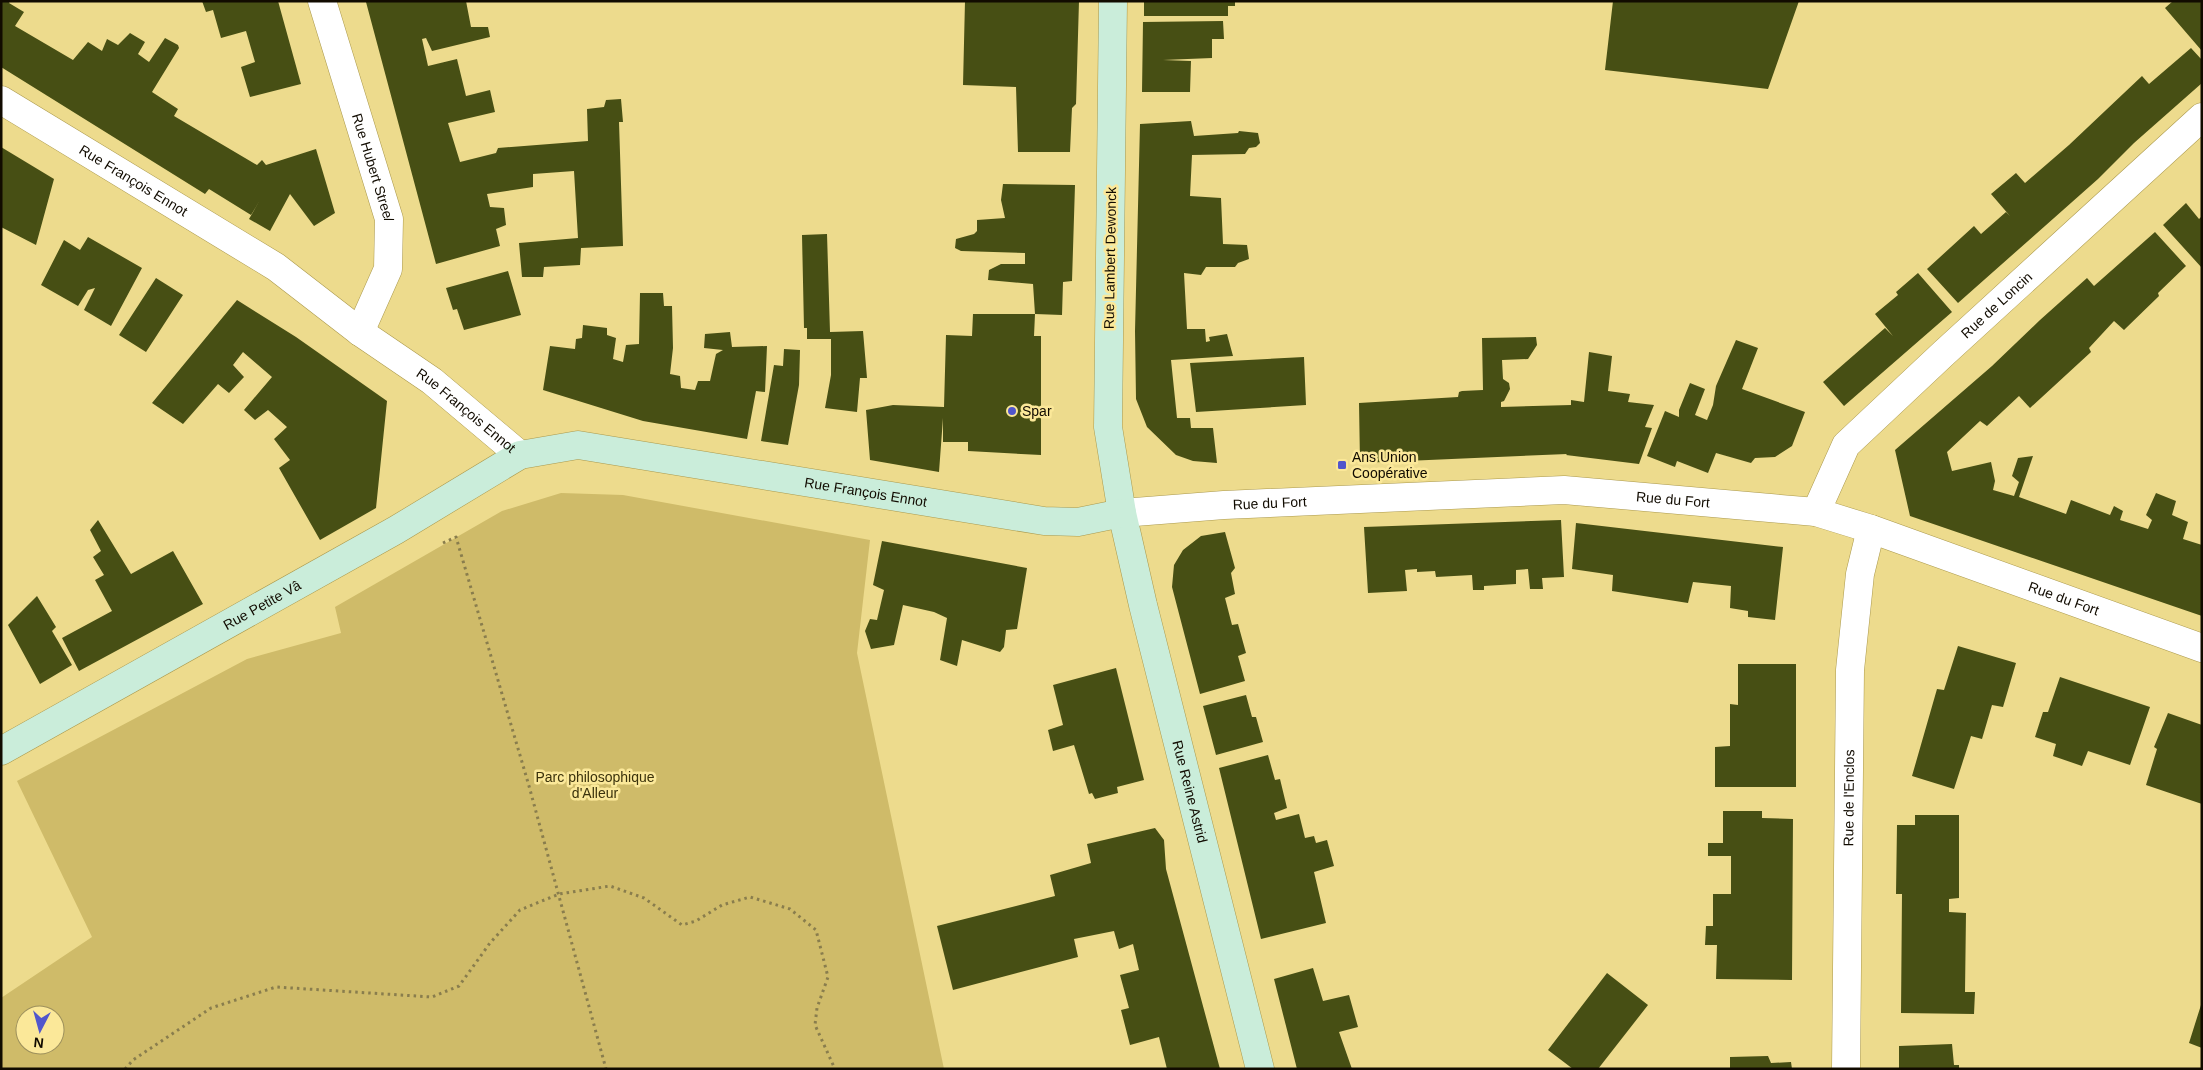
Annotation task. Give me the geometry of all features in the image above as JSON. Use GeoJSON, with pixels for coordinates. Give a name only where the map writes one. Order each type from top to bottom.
{"type":"FeatureCollection","features":[{"type":"Feature","properties":{"kind":"street","name":"Rue Hubert Streel"},"geometry":{"type":"LineString","coordinates":[[322,1],[389,219],[388,268],[360,332]]}},
{"type":"Feature","properties":{"kind":"street","name":"Rue Lambert Dewonck"},"geometry":{"type":"LineString","coordinates":[[1113,1],[1108,427],[1122,513]]}},
{"type":"Feature","properties":{"kind":"street","name":"Rue François Ennot"},"geometry":{"type":"LineString","coordinates":[[1,100],[276,267],[360,332],[432,381],[520,455],[578,445],[1044,521],[1078,522],[1122,513]]}},
{"type":"Feature","properties":{"kind":"street","name":"Rue de Loncin"},"geometry":{"type":"LineString","coordinates":[[1816,512],[1846,445],[2202,117]]}},
{"type":"Feature","properties":{"kind":"street","name":"Rue Petite Vâ"},"geometry":{"type":"LineString","coordinates":[[1,751],[396,530],[520,455]]}},
{"type":"Feature","properties":{"kind":"street","name":"Rue du Fort"},"geometry":{"type":"LineString","coordinates":[[1122,513],[1224,505],[1564,490],[1816,512],[2202,648]]}},
{"type":"Feature","properties":{"kind":"street","name":"Rue Reine Astrid"},"geometry":{"type":"LineString","coordinates":[[1122,513],[1260,1069]]}},
{"type":"Feature","properties":{"kind":"street","name":"Rue de l'Enclos"},"geometry":{"type":"LineString","coordinates":[[1846,1069],[1850,670],[1860,574],[1871,530]]}},
{"type":"Feature","properties":{"kind":"path"},"geometry":{"type":"LineString","coordinates":[[441,544],[456,537],[559,894],[606,1069]]}},
{"type":"Feature","properties":{"kind":"path"},"geometry":{"type":"LineString","coordinates":[[124,1069],[133,1060],[211,1008],[276,987],[432,998],[459,986],[490,943],[520,910],[559,894],[610,886],[644,898],[682,925],[696,922],[722,905],[750,897],[790,909],[816,930],[828,977],[817,1008],[815,1025],[835,1069]]}},
{"type":"Feature","properties":{"kind":"green space","name":"Parc philosophique d'Alleur"},"geometry":{"type":"Polygon","coordinates":[[[561,493],[623,495],[870,540],[857,653],[944,1069],[1,1069],[1,998],[92,937],[17,781],[247,659],[341,633],[335,607],[502,511],[561,493]]]}},
{"type":"Feature","properties":{"kind":"building"},"geometry":{"type":"Polygon","coordinates":[[[1,1],[10,1],[9,3],[24,12],[15,26],[73,60],[88,42],[102,51],[107,39],[118,45],[130,33],[145,42],[138,54],[149,62],[165,38],[178,45],[179,48],[152,92],[178,109],[174,116],[257,165],[262,160],[266,165],[316,149],[335,213],[314,226],[290,194],[270,231],[249,219],[260,200],[251,215],[209,189],[205,194],[1,67],[1,1]]]}},
{"type":"Feature","properties":{"kind":"building"},"geometry":{"type":"Polygon","coordinates":[[[202,1],[278,1],[301,84],[250,97],[241,67],[255,62],[246,31],[221,38],[213,10],[206,12],[202,1]]]}},
{"type":"Feature","properties":{"kind":"building"},"geometry":{"type":"Polygon","coordinates":[[[466,1],[471,27],[488,27],[490,37],[432,51],[426,38],[422,39],[428,66],[457,59],[466,96],[490,90],[495,112],[448,123],[460,162],[496,153],[498,148],[588,141],[587,109],[604,107],[606,100],[621,99],[623,122],[619,122],[623,246],[581,248],[580,265],[544,267],[543,277],[522,277],[519,243],[578,238],[574,171],[533,174],[533,187],[487,194],[490,207],[504,208],[506,225],[496,229],[500,246],[436,264],[366,2],[466,1]]]}},
{"type":"Feature","properties":{"kind":"building"},"geometry":{"type":"Polygon","coordinates":[[[965,1],[1079,1],[1076,104],[1072,108],[1070,152],[1018,152],[1016,87],[963,85],[965,1]]]}},
{"type":"Feature","properties":{"kind":"building"},"geometry":{"type":"Polygon","coordinates":[[[1144,1],[1235,1],[1235,6],[1228,6],[1228,16],[1144,16],[1144,1]]]}},
{"type":"Feature","properties":{"kind":"building"},"geometry":{"type":"Polygon","coordinates":[[[1613,1],[1799,1],[1768,89],[1605,70],[1613,1]]]}},
{"type":"Feature","properties":{"kind":"building"},"geometry":{"type":"Polygon","coordinates":[[[2173,1],[2202,1],[2202,51],[2165,8],[2173,1]]]}},
{"type":"Feature","properties":{"kind":"building"},"geometry":{"type":"Polygon","coordinates":[[[1223,21],[1224,39],[1212,39],[1212,58],[1163,60],[1191,61],[1190,92],[1142,92],[1143,22],[1223,21]]]}},
{"type":"Feature","properties":{"kind":"building"},"geometry":{"type":"Polygon","coordinates":[[[2191,48],[2202,60],[2202,83],[2134,143],[2098,179],[1958,303],[1927,269],[1974,226],[1981,234],[2006,212],[2010,216],[1991,194],[2016,173],[2025,183],[2069,145],[2142,76],[2149,84],[2191,48]]]}},
{"type":"Feature","properties":{"kind":"building"},"geometry":{"type":"Polygon","coordinates":[[[1191,121],[1194,136],[1238,133],[1239,131],[1258,133],[1260,143],[1256,147],[1249,148],[1245,154],[1192,155],[1190,196],[1221,198],[1223,244],[1247,245],[1249,259],[1238,263],[1235,267],[1206,267],[1201,275],[1184,273],[1187,329],[1205,329],[1206,342],[1210,341],[1209,337],[1227,334],[1233,356],[1171,360],[1177,418],[1190,418],[1191,428],[1213,428],[1217,463],[1193,461],[1176,455],[1147,427],[1136,399],[1135,331],[1140,124],[1191,121]]]}},
{"type":"Feature","properties":{"kind":"building"},"geometry":{"type":"Polygon","coordinates":[[[1,147],[54,179],[36,245],[1,227],[1,147]]]}},
{"type":"Feature","properties":{"kind":"building"},"geometry":{"type":"Polygon","coordinates":[[[1003,184],[1075,185],[1072,281],[1063,282],[1062,315],[1035,314],[1033,284],[988,280],[989,270],[1001,264],[1025,264],[1025,253],[961,251],[955,248],[956,239],[974,234],[977,231],[977,220],[1005,218],[1001,200],[1003,184]]]}},
{"type":"Feature","properties":{"kind":"building"},"geometry":{"type":"Polygon","coordinates":[[[2186,203],[2199,219],[2202,216],[2202,268],[2163,225],[2186,203]]]}},
{"type":"Feature","properties":{"kind":"building"},"geometry":{"type":"Polygon","coordinates":[[[2155,232],[2186,266],[2158,293],[2159,296],[2124,330],[2114,321],[2089,348],[2091,352],[2030,408],[2019,396],[1987,426],[1980,421],[1947,452],[1952,471],[1991,462],[1995,481],[1993,490],[2014,496],[2019,482],[2012,476],[2018,458],[2033,456],[2019,497],[2066,514],[2071,500],[2110,515],[2114,506],[2123,511],[2120,520],[2148,529],[2152,520],[2146,515],[2156,493],[2176,501],[2172,515],[2188,522],[2183,539],[2202,545],[2202,616],[1910,516],[1895,450],[1992,366],[2087,278],[2094,286],[2155,232]]]}},
{"type":"Feature","properties":{"kind":"building"},"geometry":{"type":"Polygon","coordinates":[[[827,234],[830,332],[863,331],[867,378],[860,378],[857,412],[825,408],[831,375],[831,339],[807,339],[807,328],[804,328],[802,235],[827,234]]]}},
{"type":"Feature","properties":{"kind":"building"},"geometry":{"type":"Polygon","coordinates":[[[88,237],[142,268],[111,326],[84,310],[95,288],[88,290],[78,306],[41,285],[64,240],[80,250],[88,237]]]}},
{"type":"Feature","properties":{"kind":"building"},"geometry":{"type":"Polygon","coordinates":[[[508,271],[521,315],[464,330],[457,309],[453,310],[446,288],[508,271]]]}},
{"type":"Feature","properties":{"kind":"building"},"geometry":{"type":"Polygon","coordinates":[[[1918,273],[1952,312],[1844,406],[1823,382],[1885,328],[1893,336],[1875,314],[1898,295],[1896,292],[1918,273]]]}},
{"type":"Feature","properties":{"kind":"building"},"geometry":{"type":"Polygon","coordinates":[[[156,278],[183,295],[146,352],[119,335],[156,278]]]}},
{"type":"Feature","properties":{"kind":"building"},"geometry":{"type":"Polygon","coordinates":[[[640,293],[663,293],[664,306],[672,306],[673,348],[670,374],[680,376],[681,388],[695,390],[698,381],[710,381],[716,354],[723,350],[704,348],[705,334],[730,332],[732,347],[767,346],[765,392],[756,391],[747,439],[643,421],[543,390],[550,346],[575,349],[576,339],[582,338],[583,325],[607,328],[607,335],[616,338],[613,359],[623,362],[626,345],[639,344],[640,293]]]}},
{"type":"Feature","properties":{"kind":"building"},"geometry":{"type":"Polygon","coordinates":[[[237,300],[296,337],[387,401],[376,508],[320,540],[279,468],[290,460],[274,439],[287,427],[268,410],[255,420],[244,410],[272,377],[243,352],[233,365],[244,377],[229,393],[218,384],[183,424],[152,403],[237,300]]]}},
{"type":"Feature","properties":{"kind":"building"},"geometry":{"type":"Polygon","coordinates":[[[973,314],[1035,314],[1034,336],[1041,336],[1041,455],[968,451],[968,442],[943,442],[943,418],[939,472],[870,460],[866,410],[893,405],[944,407],[946,335],[972,336],[973,314]]]}},
{"type":"Feature","properties":{"kind":"building"},"geometry":{"type":"Polygon","coordinates":[[[1536,337],[1537,345],[1528,359],[1502,360],[1503,379],[1509,383],[1510,389],[1504,401],[1501,402],[1501,407],[1571,405],[1571,400],[1584,402],[1589,352],[1612,356],[1608,391],[1630,394],[1628,402],[1654,405],[1645,427],[1652,428],[1639,464],[1567,454],[1360,463],[1359,403],[1458,397],[1459,392],[1462,391],[1483,390],[1482,338],[1536,337]]]}},
{"type":"Feature","properties":{"kind":"building"},"geometry":{"type":"Polygon","coordinates":[[[1736,340],[1758,348],[1742,389],[1805,412],[1792,446],[1775,457],[1755,458],[1751,463],[1716,453],[1708,473],[1677,461],[1675,467],[1647,456],[1665,411],[1679,417],[1679,410],[1690,383],[1705,389],[1695,415],[1707,420],[1713,405],[1716,386],[1736,340]]]}},
{"type":"Feature","properties":{"kind":"building"},"geometry":{"type":"Polygon","coordinates":[[[784,349],[800,350],[799,385],[788,445],[761,441],[774,365],[783,366],[784,349]]]}},
{"type":"Feature","properties":{"kind":"building"},"geometry":{"type":"Polygon","coordinates":[[[1304,357],[1306,405],[1196,412],[1190,363],[1304,357]]]}},
{"type":"Feature","properties":{"kind":"building"},"geometry":{"type":"Polygon","coordinates":[[[98,520],[131,574],[173,551],[203,604],[79,671],[62,638],[112,611],[95,580],[104,575],[93,557],[101,551],[90,530],[98,520]]]}},
{"type":"Feature","properties":{"kind":"building"},"geometry":{"type":"Polygon","coordinates":[[[1561,520],[1564,577],[1542,578],[1543,589],[1530,589],[1528,569],[1516,570],[1516,584],[1484,586],[1484,590],[1473,590],[1472,575],[1436,577],[1435,571],[1417,572],[1417,569],[1405,570],[1407,591],[1368,593],[1364,527],[1561,520]]]}},
{"type":"Feature","properties":{"kind":"building"},"geometry":{"type":"Polygon","coordinates":[[[1576,523],[1783,547],[1775,620],[1748,617],[1748,611],[1730,608],[1731,586],[1693,582],[1688,603],[1612,591],[1613,575],[1572,569],[1576,523]]]}},
{"type":"Feature","properties":{"kind":"building"},"geometry":{"type":"Polygon","coordinates":[[[1225,532],[1235,568],[1231,573],[1235,594],[1225,598],[1232,625],[1238,624],[1246,653],[1238,656],[1245,681],[1200,694],[1172,587],[1174,565],[1183,550],[1201,536],[1225,532]]]}},
{"type":"Feature","properties":{"kind":"building"},"geometry":{"type":"Polygon","coordinates":[[[882,541],[1027,568],[1017,629],[1006,630],[1004,647],[1000,652],[962,640],[957,666],[940,660],[947,618],[934,612],[903,605],[894,645],[871,649],[865,631],[870,619],[877,620],[884,590],[873,585],[882,541]]]}},
{"type":"Feature","properties":{"kind":"building"},"geometry":{"type":"Polygon","coordinates":[[[37,596],[56,627],[52,631],[72,665],[40,684],[8,625],[37,596]]]}},
{"type":"Feature","properties":{"kind":"building"},"geometry":{"type":"Polygon","coordinates":[[[1958,646],[2016,663],[2003,707],[1992,705],[1982,739],[1971,736],[1954,789],[1912,776],[1937,689],[1944,690],[1958,646]]]}},
{"type":"Feature","properties":{"kind":"building"},"geometry":{"type":"Polygon","coordinates":[[[1738,664],[1796,664],[1796,787],[1715,787],[1715,747],[1730,746],[1730,704],[1738,705],[1738,664]]]}},
{"type":"Feature","properties":{"kind":"building"},"geometry":{"type":"Polygon","coordinates":[[[1116,668],[1144,780],[1117,787],[1118,793],[1095,799],[1092,793],[1089,794],[1074,745],[1053,751],[1048,730],[1063,725],[1053,685],[1116,668]]]}},
{"type":"Feature","properties":{"kind":"building"},"geometry":{"type":"Polygon","coordinates":[[[2060,677],[2150,707],[2130,765],[2088,751],[2082,766],[2053,756],[2056,744],[2035,737],[2043,712],[2048,712],[2060,677]]]}},
{"type":"Feature","properties":{"kind":"building"},"geometry":{"type":"Polygon","coordinates":[[[1246,695],[1252,717],[1256,717],[1263,742],[1216,755],[1203,706],[1246,695]]]}},
{"type":"Feature","properties":{"kind":"building"},"geometry":{"type":"Polygon","coordinates":[[[2168,713],[2202,725],[2202,804],[2146,785],[2157,749],[2154,747],[2168,713]]]}},
{"type":"Feature","properties":{"kind":"building"},"geometry":{"type":"Polygon","coordinates":[[[1268,755],[1275,780],[1280,779],[1287,808],[1274,813],[1276,820],[1299,814],[1305,838],[1314,836],[1316,843],[1327,840],[1334,866],[1314,872],[1326,923],[1261,939],[1219,768],[1268,755]]]}},
{"type":"Feature","properties":{"kind":"building"},"geometry":{"type":"Polygon","coordinates":[[[1723,811],[1762,811],[1762,818],[1793,819],[1792,980],[1716,979],[1717,945],[1705,945],[1706,926],[1713,926],[1713,894],[1731,894],[1731,856],[1708,856],[1708,843],[1723,843],[1723,811]]]}},
{"type":"Feature","properties":{"kind":"building"},"geometry":{"type":"Polygon","coordinates":[[[1915,815],[1959,815],[1959,898],[1949,899],[1949,912],[1966,913],[1965,992],[1975,992],[1974,1014],[1901,1013],[1902,894],[1896,894],[1897,825],[1915,825],[1915,815]]]}},
{"type":"Feature","properties":{"kind":"building"},"geometry":{"type":"Polygon","coordinates":[[[1155,828],[1164,840],[1166,869],[1220,1069],[1167,1069],[1159,1037],[1130,1045],[1121,1010],[1129,1008],[1120,975],[1139,970],[1133,944],[1119,949],[1114,931],[1074,939],[1078,957],[953,990],[937,926],[1055,896],[1050,875],[1091,863],[1087,844],[1155,828]]]}},
{"type":"Feature","properties":{"kind":"building"},"geometry":{"type":"Polygon","coordinates":[[[1313,968],[1323,1001],[1349,995],[1358,1027],[1339,1032],[1352,1069],[1297,1069],[1274,979],[1313,968]]]}},
{"type":"Feature","properties":{"kind":"building"},"geometry":{"type":"Polygon","coordinates":[[[1607,973],[1648,1005],[1598,1069],[1573,1069],[1548,1050],[1607,973]]]}},
{"type":"Feature","properties":{"kind":"building"},"geometry":{"type":"Polygon","coordinates":[[[2202,1005],[2202,1048],[2189,1043],[2202,1005]]]}},
{"type":"Feature","properties":{"kind":"building"},"geometry":{"type":"Polygon","coordinates":[[[1952,1044],[1954,1065],[1959,1065],[1959,1069],[1899,1069],[1899,1046],[1952,1044]]]}},
{"type":"Feature","properties":{"kind":"building"},"geometry":{"type":"Polygon","coordinates":[[[1768,1056],[1771,1063],[1791,1062],[1792,1069],[1730,1069],[1730,1057],[1768,1056]]]}},
{"type":"Feature","properties":{"kind":"place","name":"Spar"},"geometry":{"type":"Point","coordinates":[1012,411]}},
{"type":"Feature","properties":{"kind":"place","name":"Ans Union Coopérative"},"geometry":{"type":"Point","coordinates":[1342,465]}}]}
